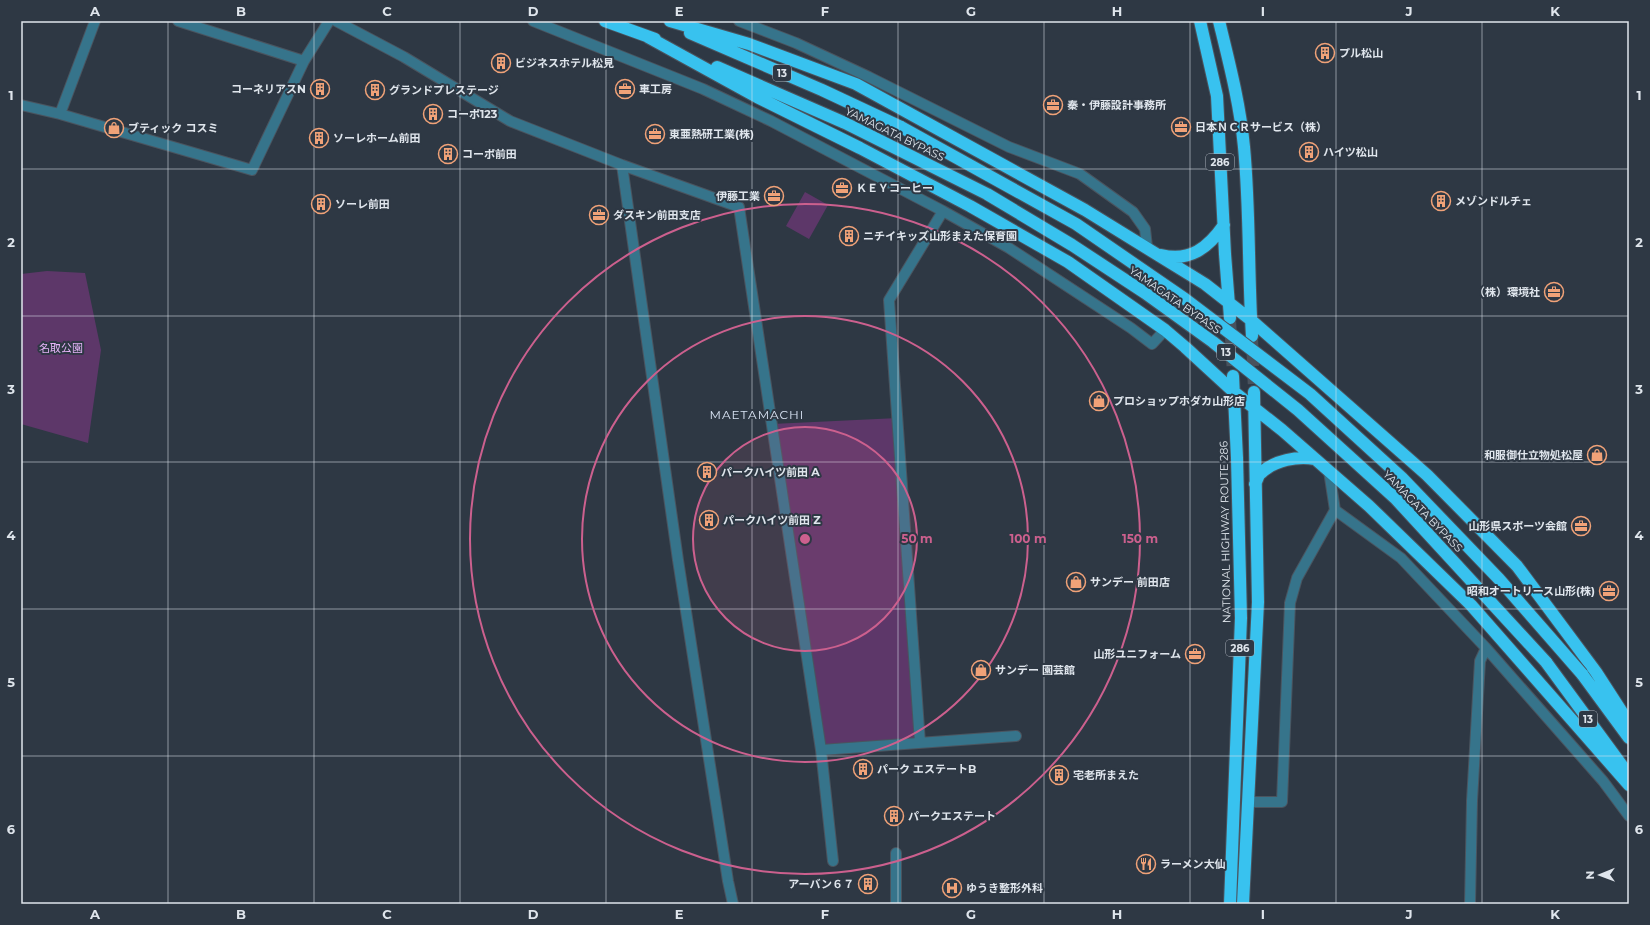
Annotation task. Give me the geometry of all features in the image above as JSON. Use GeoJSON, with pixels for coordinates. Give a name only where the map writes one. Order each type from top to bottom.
{"type":"FeatureCollection","features":[{"type":"Feature","properties":{"kind":"highway","name":"YAMAGATA BYPASS"},"geometry":{"type":"LineString","coordinates":[[605,21],[648,36],[845,123],[987,194],[1065,241],[1145,293],[1213,342],[1298,410],[1395,498],[1546,662],[1629,775]]}},
{"type":"Feature","properties":{"kind":"highway","name":"YAMAGATA BYPASS"},"geometry":{"type":"LineString","coordinates":[[662,21],[822,90],[901,127],[1076,224],[1185,298],[1310,394],[1402,478],[1499,580],[1582,674],[1629,738]]}},
{"type":"Feature","properties":{"kind":"highway"},"geometry":{"type":"LineString","coordinates":[[670,21],[749,44],[856,84],[1085,210],[1205,284],[1251,320],[1427,475],[1517,566],[1596,672],[1629,723]]}},
{"type":"Feature","properties":{"kind":"highway","name":"286"},"geometry":{"type":"LineString","coordinates":[[1200,21],[1217,96],[1225,254],[1230,318]]}},
{"type":"Feature","properties":{"kind":"highway","name":"286"},"geometry":{"type":"LineString","coordinates":[[1219,21],[1232,72],[1244,146],[1252,336]]}},
{"type":"Feature","properties":{"kind":"highway"},"geometry":{"type":"LineString","coordinates":[[648,36],[757,97],[860,148],[970,206],[1062,258],[1165,330],[1234,392],[1369,506],[1471,605],[1629,785]]}},
{"type":"Feature","properties":{"kind":"highway"},"geometry":{"type":"LineString","coordinates":[[1151,250],[1172,258],[1186,256],[1201,249],[1215,238],[1224,225]]}},
{"type":"Feature","properties":{"kind":"highway","name":"NATIONAL HIGHWAY ROUTE 286"},"geometry":{"type":"LineString","coordinates":[[1230,904],[1241,618],[1237,458],[1233,376]]}},
{"type":"Feature","properties":{"kind":"highway","name":"286"},"geometry":{"type":"LineString","coordinates":[[1243,904],[1258,602],[1254,392]]}},
{"type":"Feature","properties":{"kind":"highway"},"geometry":{"type":"LineString","coordinates":[[1255,485],[1260,473],[1278,463],[1303,457],[1315,459]]}},
{"type":"Feature","properties":{"kind":"street"},"geometry":{"type":"LineString","coordinates":[[60,114],[95,21]]}},
{"type":"Feature","properties":{"kind":"street"},"geometry":{"type":"LineString","coordinates":[[178,21],[304,61]]}},
{"type":"Feature","properties":{"kind":"street"},"geometry":{"type":"LineString","coordinates":[[21,105],[60,114],[252,170],[304,61],[329,21]]}},
{"type":"Feature","properties":{"kind":"street"},"geometry":{"type":"LineString","coordinates":[[336,21],[404,57],[510,121],[622,165],[739,207],[821,750],[833,860]]}},
{"type":"Feature","properties":{"kind":"street"},"geometry":{"type":"LineString","coordinates":[[533,21],[703,89],[770,121],[942,211],[1009,248],[1131,328],[1152,344],[1165,330]]}},
{"type":"Feature","properties":{"kind":"street"},"geometry":{"type":"LineString","coordinates":[[739,21],[796,43],[869,77],[1008,147],[1080,174],[1133,212],[1145,228],[1151,250]]}},
{"type":"Feature","properties":{"kind":"street"},"geometry":{"type":"LineString","coordinates":[[622,165],[678,560],[728,881],[733,904]]}},
{"type":"Feature","properties":{"kind":"street"},"geometry":{"type":"LineString","coordinates":[[920,743],[889,300],[942,211]]}},
{"type":"Feature","properties":{"kind":"street"},"geometry":{"type":"LineString","coordinates":[[1248,802],[1282,802],[1290,603],[1297,578],[1335,510],[1329,471]]}},
{"type":"Feature","properties":{"kind":"street"},"geometry":{"type":"LineString","coordinates":[[1335,510],[1401,558],[1486,648],[1603,781],[1629,816]]}},
{"type":"Feature","properties":{"kind":"street"},"geometry":{"type":"LineString","coordinates":[[1470,904],[1472,800],[1480,662],[1486,648]]}},
{"type":"Feature","properties":{"kind":"street"},"geometry":{"type":"LineString","coordinates":[[821,750],[1016,736]]}},
{"type":"Feature","properties":{"kind":"street"},"geometry":{"type":"LineString","coordinates":[[896,853],[896,904]]}},
{"type":"Feature","properties":{"kind":"green space"},"geometry":{"type":"Polygon","coordinates":[[[805,192],[828,205],[809,239],[786,226],[805,192]]]}},
{"type":"Feature","properties":{"kind":"green space","name":"名取公園"},"geometry":{"type":"Polygon","coordinates":[[[47,271],[85,273],[101,350],[88,443],[21,424],[21,274],[47,271]]]}},
{"type":"Feature","properties":{"kind":"green space"},"geometry":{"type":"Polygon","coordinates":[[[898,418],[920,743],[821,750],[772,424],[898,418]]]}},
{"type":"Feature","properties":{"kind":"tunnel"},"geometry":{"type":"LineString","coordinates":[[1230,318],[1233,376]]}},
{"type":"Feature","properties":{"kind":"tunnel"},"geometry":{"type":"LineString","coordinates":[[1252,336],[1254,392]]}},
{"type":"Feature","properties":{"kind":"place","name":"プル松山"},"geometry":{"type":"Point","coordinates":[1325,53]}},
{"type":"Feature","properties":{"kind":"place","name":"ビジネスホテル松見"},"geometry":{"type":"Point","coordinates":[501,63]}},
{"type":"Feature","properties":{"kind":"place","name":"コーネリアスN"},"geometry":{"type":"Point","coordinates":[320,89]}},
{"type":"Feature","properties":{"kind":"place","name":"車工房"},"geometry":{"type":"Point","coordinates":[625,89]}},
{"type":"Feature","properties":{"kind":"place","name":"グランドプレステージ"},"geometry":{"type":"Point","coordinates":[375,90]}},
{"type":"Feature","properties":{"kind":"place","name":"秦・伊藤設計事務所"},"geometry":{"type":"Point","coordinates":[1053,105]}},
{"type":"Feature","properties":{"kind":"place","name":"コーポ123"},"geometry":{"type":"Point","coordinates":[433,114]}},
{"type":"Feature","properties":{"kind":"place","name":"日本ＮＣＲサービス（株）"},"geometry":{"type":"Point","coordinates":[1181,127]}},
{"type":"Feature","properties":{"kind":"place","name":"ブティック コスミ"},"geometry":{"type":"Point","coordinates":[114,128]}},
{"type":"Feature","properties":{"kind":"place","name":"東亜熱研工業(株)"},"geometry":{"type":"Point","coordinates":[655,134]}},
{"type":"Feature","properties":{"kind":"place","name":"ソーレホーム前田"},"geometry":{"type":"Point","coordinates":[319,138]}},
{"type":"Feature","properties":{"kind":"place","name":"ハイツ松山"},"geometry":{"type":"Point","coordinates":[1309,152]}},
{"type":"Feature","properties":{"kind":"place","name":"コーポ前田"},"geometry":{"type":"Point","coordinates":[448,154]}},
{"type":"Feature","properties":{"kind":"place","name":"ＫＥＹコーヒー"},"geometry":{"type":"Point","coordinates":[842,188]}},
{"type":"Feature","properties":{"kind":"place","name":"伊藤工業"},"geometry":{"type":"Point","coordinates":[774,196]}},
{"type":"Feature","properties":{"kind":"place","name":"メゾンドルチェ"},"geometry":{"type":"Point","coordinates":[1441,201]}},
{"type":"Feature","properties":{"kind":"place","name":"ソーレ前田"},"geometry":{"type":"Point","coordinates":[321,204]}},
{"type":"Feature","properties":{"kind":"place","name":"ダスキン前田支店"},"geometry":{"type":"Point","coordinates":[599,215]}},
{"type":"Feature","properties":{"kind":"place","name":"ニチイキッズ山形まえた保育園"},"geometry":{"type":"Point","coordinates":[849,236]}},
{"type":"Feature","properties":{"kind":"place","name":"（株）環境社"},"geometry":{"type":"Point","coordinates":[1554,292]}},
{"type":"Feature","properties":{"kind":"place","name":"プロショップホダカ山形店"},"geometry":{"type":"Point","coordinates":[1099,401]}},
{"type":"Feature","properties":{"kind":"place","name":"和服御仕立物処松屋"},"geometry":{"type":"Point","coordinates":[1597,455]}},
{"type":"Feature","properties":{"kind":"place","name":"パークハイツ前田 A"},"geometry":{"type":"Point","coordinates":[707,472]}},
{"type":"Feature","properties":{"kind":"place","name":"パークハイツ前田 Z"},"geometry":{"type":"Point","coordinates":[709,520]}},
{"type":"Feature","properties":{"kind":"place","name":"山形県スポーツ会館"},"geometry":{"type":"Point","coordinates":[1581,526]}},
{"type":"Feature","properties":{"kind":"place","name":"サンデー 前田店"},"geometry":{"type":"Point","coordinates":[1076,582]}},
{"type":"Feature","properties":{"kind":"place","name":"昭和オートリース山形(株)"},"geometry":{"type":"Point","coordinates":[1609,591]}},
{"type":"Feature","properties":{"kind":"place","name":"山形ユニフォーム"},"geometry":{"type":"Point","coordinates":[1195,654]}},
{"type":"Feature","properties":{"kind":"place","name":"サンデー 園芸館"},"geometry":{"type":"Point","coordinates":[981,670]}},
{"type":"Feature","properties":{"kind":"place","name":"パーク エステートB"},"geometry":{"type":"Point","coordinates":[863,769]}},
{"type":"Feature","properties":{"kind":"place","name":"宅老所まえた"},"geometry":{"type":"Point","coordinates":[1059,775]}},
{"type":"Feature","properties":{"kind":"place","name":"パークエステート"},"geometry":{"type":"Point","coordinates":[894,816]}},
{"type":"Feature","properties":{"kind":"place","name":"ラーメン大仙"},"geometry":{"type":"Point","coordinates":[1146,864]}},
{"type":"Feature","properties":{"kind":"place","name":"アーバン６７"},"geometry":{"type":"Point","coordinates":[868,884]}},
{"type":"Feature","properties":{"kind":"place","name":"ゆうき整形外科"},"geometry":{"type":"Point","coordinates":[952,888]}},
{"type":"Feature","properties":{"kind":"district","name":"MAETAMACHI"},"geometry":{"type":"Point","coordinates":[757,414]}}]}
